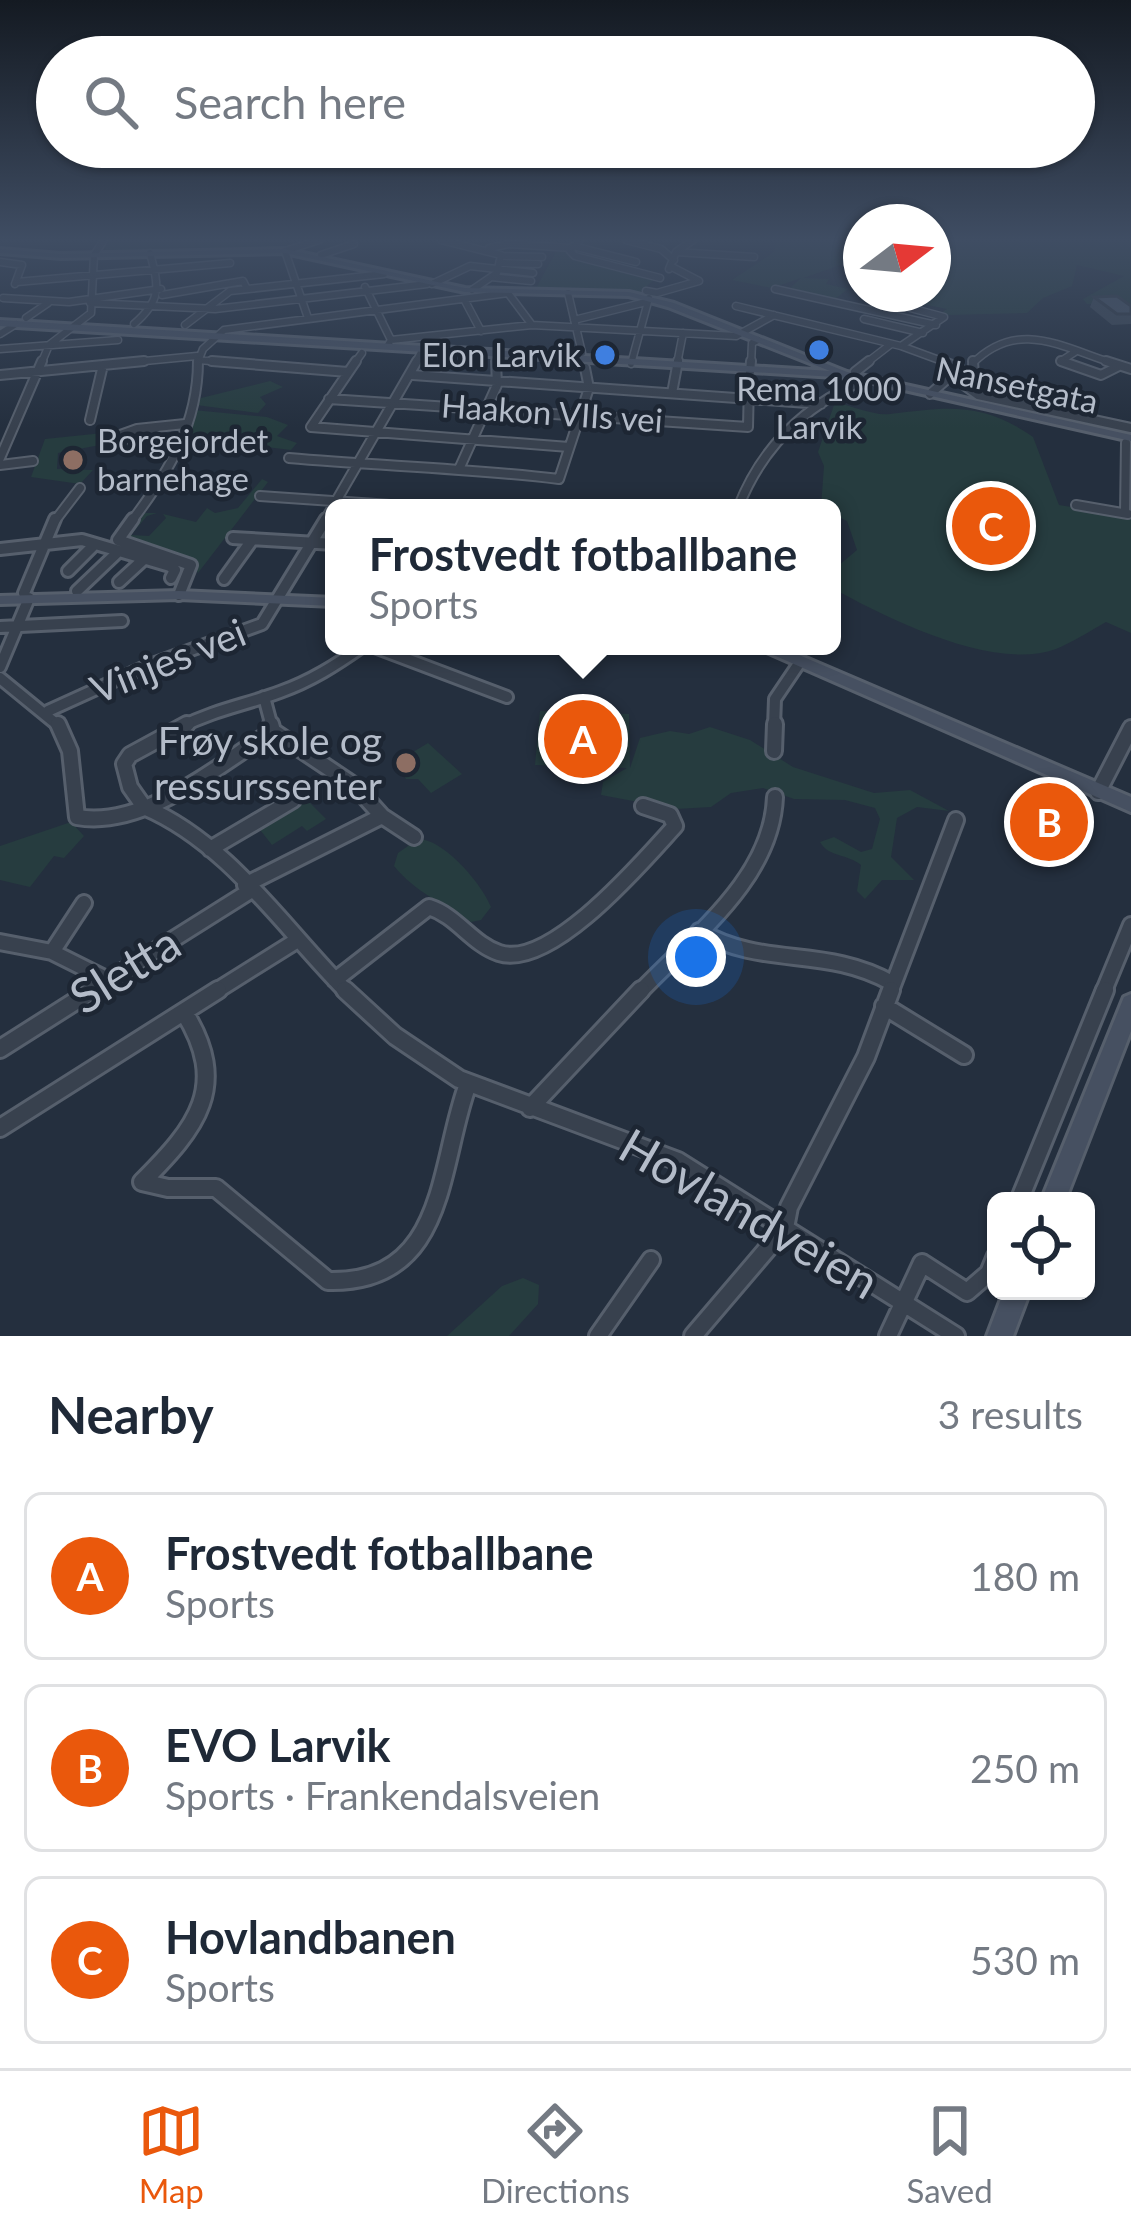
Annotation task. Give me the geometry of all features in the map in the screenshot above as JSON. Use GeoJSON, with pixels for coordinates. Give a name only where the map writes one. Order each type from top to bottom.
{"type":"FeatureCollection","features":[{"type":"Feature","properties":{"kind":"main road"},"geometry":{"type":"LineString","coordinates":[[660,302],[826,367],[848,380]]}},
{"type":"Feature","properties":{"kind":"main road","name":"Nansetgata"},"geometry":{"type":"LineString","coordinates":[[0,322],[388,344],[749,377],[811,376],[891,386],[1129,441]]}},
{"type":"Feature","properties":{"kind":"main road"},"geometry":{"type":"LineString","coordinates":[[0,600],[27,595],[179,595],[325,602]]}},
{"type":"Feature","properties":{"kind":"main road"},"geometry":{"type":"LineString","coordinates":[[785,655],[1131,805]]}},
{"type":"Feature","properties":{"kind":"main road"},"geometry":{"type":"LineString","coordinates":[[1057,1192],[1131,1004]]}},
{"type":"Feature","properties":{"kind":"main road"},"geometry":{"type":"LineString","coordinates":[[1000,1336],[1014,1300]]}},
{"type":"Feature","properties":{"kind":"street"},"geometry":{"type":"LineString","coordinates":[[0,334],[49,302]]}},
{"type":"Feature","properties":{"kind":"street"},"geometry":{"type":"LineString","coordinates":[[33,461],[0,461],[49,345],[91,313],[90,302]]}},
{"type":"Feature","properties":{"kind":"street"},"geometry":{"type":"LineString","coordinates":[[105,302],[203,310],[273,302]]}},
{"type":"Feature","properties":{"kind":"street"},"geometry":{"type":"LineString","coordinates":[[134,324],[158,302]]}},
{"type":"Feature","properties":{"kind":"street"},"geometry":{"type":"LineString","coordinates":[[185,325],[212,302]]}},
{"type":"Feature","properties":{"kind":"street"},"geometry":{"type":"LineString","coordinates":[[242,302],[244,326]]}},
{"type":"Feature","properties":{"kind":"street"},"geometry":{"type":"LineString","coordinates":[[303,302],[308,318]]}},
{"type":"Feature","properties":{"kind":"street"},"geometry":{"type":"LineString","coordinates":[[373,302],[388,344],[575,324],[744,334],[774,315]]}},
{"type":"Feature","properties":{"kind":"street"},"geometry":{"type":"LineString","coordinates":[[179,595],[192,572],[190,566],[118,540],[175,464],[201,386],[194,369],[198,358],[217,337],[244,326],[423,302]]}},
{"type":"Feature","properties":{"kind":"street"},"geometry":{"type":"LineString","coordinates":[[471,302],[481,331]]}},
{"type":"Feature","properties":{"kind":"street"},"geometry":{"type":"LineString","coordinates":[[514,302],[529,326]]}},
{"type":"Feature","properties":{"kind":"street"},"geometry":{"type":"LineString","coordinates":[[570,302],[582,353]]}},
{"type":"Feature","properties":{"kind":"street"},"geometry":{"type":"LineString","coordinates":[[575,324],[632,302]]}},
{"type":"Feature","properties":{"kind":"street"},"geometry":{"type":"LineString","coordinates":[[631,364],[645,302]]}},
{"type":"Feature","properties":{"kind":"street"},"geometry":{"type":"LineString","coordinates":[[741,499],[754,466],[820,404],[896,345],[936,325],[837,302]]}},
{"type":"Feature","properties":{"kind":"street"},"geometry":{"type":"LineString","coordinates":[[736,306],[896,345],[960,368],[930,394]]}},
{"type":"Feature","properties":{"kind":"street"},"geometry":{"type":"LineString","coordinates":[[864,319],[922,333]]}},
{"type":"Feature","properties":{"kind":"street"},"geometry":{"type":"LineString","coordinates":[[1013,330],[1131,369]]}},
{"type":"Feature","properties":{"kind":"street"},"geometry":{"type":"LineString","coordinates":[[672,393],[683,333]]}},
{"type":"Feature","properties":{"kind":"street"},"geometry":{"type":"LineString","coordinates":[[1023,336],[1010,338],[972,362],[974,376],[966,389],[1131,428]]}},
{"type":"Feature","properties":{"kind":"street"},"geometry":{"type":"LineString","coordinates":[[0,350],[118,340]]}},
{"type":"Feature","properties":{"kind":"street"},"geometry":{"type":"LineString","coordinates":[[749,399],[752,343],[758,340]]}},
{"type":"Feature","properties":{"kind":"street","name":"Vinjes vei"},"geometry":{"type":"LineString","coordinates":[[338,499],[413,375],[422,350]]}},
{"type":"Feature","properties":{"kind":"street"},"geometry":{"type":"LineString","coordinates":[[1075,352],[1061,361],[1101,375],[1119,366]]}},
{"type":"Feature","properties":{"kind":"street"},"geometry":{"type":"LineString","coordinates":[[362,353],[310,427],[569,447]]}},
{"type":"Feature","properties":{"kind":"street"},"geometry":{"type":"LineString","coordinates":[[0,375],[198,358],[348,372]]}},
{"type":"Feature","properties":{"kind":"street"},"geometry":{"type":"LineString","coordinates":[[460,467],[497,382],[496,359]]}},
{"type":"Feature","properties":{"kind":"street"},"geometry":{"type":"LineString","coordinates":[[90,420],[104,365]]}},
{"type":"Feature","properties":{"kind":"street"},"geometry":{"type":"LineString","coordinates":[[289,458],[460,467],[559,479],[589,388],[585,368]]}},
{"type":"Feature","properties":{"kind":"street"},"geometry":{"type":"LineString","coordinates":[[413,375],[820,404]]}},
{"type":"Feature","properties":{"kind":"street","name":"Haakon VIIs vei"},"geometry":{"type":"LineString","coordinates":[[329,399],[748,427],[749,399]]}},
{"type":"Feature","properties":{"kind":"street"},"geometry":{"type":"LineString","coordinates":[[158,427],[123,440],[112,438],[125,431],[158,427],[185,424]]}},
{"type":"Feature","properties":{"kind":"street"},"geometry":{"type":"LineString","coordinates":[[1076,505],[1128,514],[1129,441]]}},
{"type":"Feature","properties":{"kind":"street"},"geometry":{"type":"LineString","coordinates":[[1110,462],[1128,467]]}},
{"type":"Feature","properties":{"kind":"street"},"geometry":{"type":"LineString","coordinates":[[1,662],[18,626],[44,543],[57,515],[80,488]]}},
{"type":"Feature","properties":{"kind":"street"},"geometry":{"type":"LineString","coordinates":[[260,496],[325,501]]}},
{"type":"Feature","properties":{"kind":"street","name":"Vinjes vei"},"geometry":{"type":"LineString","coordinates":[[48,711],[147,666],[252,630],[278,599],[325,521]]}},
{"type":"Feature","properties":{"kind":"street"},"geometry":{"type":"LineString","coordinates":[[233,538],[325,544]]}},
{"type":"Feature","properties":{"kind":"street"},"geometry":{"type":"LineString","coordinates":[[0,548],[82,540],[173,568],[171,578]]}},
{"type":"Feature","properties":{"kind":"street"},"geometry":{"type":"LineString","coordinates":[[224,579],[252,540]]}},
{"type":"Feature","properties":{"kind":"street"},"geometry":{"type":"LineString","coordinates":[[68,571],[94,544]]}},
{"type":"Feature","properties":{"kind":"street"},"geometry":{"type":"LineString","coordinates":[[77,591],[119,551]]}},
{"type":"Feature","properties":{"kind":"street"},"geometry":{"type":"LineString","coordinates":[[119,582],[144,559]]}},
{"type":"Feature","properties":{"kind":"street"},"geometry":{"type":"LineString","coordinates":[[0,627],[122,621]]}},
{"type":"Feature","properties":{"kind":"street"},"geometry":{"type":"LineString","coordinates":[[144,807],[128,781],[124,764],[130,754],[217,708],[264,697],[354,655]]}},
{"type":"Feature","properties":{"kind":"street"},"geometry":{"type":"LineString","coordinates":[[393,655],[507,697]]}},
{"type":"Feature","properties":{"kind":"street"},"geometry":{"type":"LineString","coordinates":[[774,751],[775,699],[800,662]]}},
{"type":"Feature","properties":{"kind":"street"},"geometry":{"type":"LineString","coordinates":[[0,678],[34,707],[48,711],[69,744],[77,818],[92,824],[144,807],[273,731]]}},
{"type":"Feature","properties":{"kind":"street"},"geometry":{"type":"LineString","coordinates":[[264,697],[273,731],[355,786],[382,816],[414,837]]}},
{"type":"Feature","properties":{"kind":"street"},"geometry":{"type":"LineString","coordinates":[[1098,792],[1131,728]]}},
{"type":"Feature","properties":{"kind":"street"},"geometry":{"type":"LineString","coordinates":[[530,1108],[754,871],[774,825],[775,797]]}},
{"type":"Feature","properties":{"kind":"street"},"geometry":{"type":"LineString","coordinates":[[211,849],[293,800]]}},
{"type":"Feature","properties":{"kind":"street"},"geometry":{"type":"LineString","coordinates":[[335,980],[429,907],[451,916],[501,955],[520,955],[545,945],[621,883],[675,826],[670,815],[643,806]]}},
{"type":"Feature","properties":{"kind":"street","name":"Hovlandveien"},"geometry":{"type":"LineString","coordinates":[[144,807],[172,817],[211,849],[335,980],[406,1045],[468,1084],[659,1151],[956,1336]]}},
{"type":"Feature","properties":{"kind":"street"},"geometry":{"type":"LineString","coordinates":[[248,888],[382,816]]}},
{"type":"Feature","properties":{"kind":"street"},"geometry":{"type":"LineString","coordinates":[[692,1336],[785,1228],[789,1207],[866,1057],[956,820]]}},
{"type":"Feature","properties":{"kind":"street","name":"Sletta"},"geometry":{"type":"LineString","coordinates":[[0,1049],[248,888]]}},
{"type":"Feature","properties":{"kind":"street"},"geometry":{"type":"LineString","coordinates":[[52,952],[84,903]]}},
{"type":"Feature","properties":{"kind":"street"},"geometry":{"type":"LineString","coordinates":[[1022,1192],[1131,926]]}},
{"type":"Feature","properties":{"kind":"street"},"geometry":{"type":"LineString","coordinates":[[699,931],[734,952],[831,958],[892,983]]}},
{"type":"Feature","properties":{"kind":"street"},"geometry":{"type":"LineString","coordinates":[[0,1128],[296,940]]}},
{"type":"Feature","properties":{"kind":"street"},"geometry":{"type":"LineString","coordinates":[[0,942],[52,952],[108,980]]}},
{"type":"Feature","properties":{"kind":"street"},"geometry":{"type":"LineString","coordinates":[[884,1006],[964,1055]]}},
{"type":"Feature","properties":{"kind":"street"},"geometry":{"type":"LineString","coordinates":[[184,1012],[206,1051],[208,1080],[201,1108],[184,1136],[142,1182],[168,1188],[216,1187],[328,1281],[361,1280],[405,1256],[418,1241],[442,1193],[458,1107],[468,1084]]}},
{"type":"Feature","properties":{"kind":"street"},"geometry":{"type":"LineString","coordinates":[[598,1336],[651,1260]]}},
{"type":"Feature","properties":{"kind":"street","name":"Hovlandveien"},"geometry":{"type":"LineString","coordinates":[[905,1304],[922,1263],[967,1292],[987,1275]]}},
{"type":"Feature","properties":{"kind":"street"},"geometry":{"type":"LineString","coordinates":[[888,1336],[905,1304]]}},
{"type":"Feature","properties":{"kind":"green space"},"geometry":{"type":"Polygon","coordinates":[[[951,302],[1038,302],[1027,313],[941,313],[951,312],[951,302]]]}},
{"type":"Feature","properties":{"kind":"green space"},"geometry":{"type":"Polygon","coordinates":[[[1086,302],[1131,302],[1131,317],[1113,304],[1086,302]]]}},
{"type":"Feature","properties":{"kind":"green space"},"geometry":{"type":"Polygon","coordinates":[[[270,381],[283,387],[260,397],[266,404],[258,413],[196,405],[201,398],[270,381]]]}},
{"type":"Feature","properties":{"kind":"green space"},"geometry":{"type":"Polygon","coordinates":[[[835,402],[884,414],[964,409],[1015,425],[1033,437],[1059,505],[1131,517],[1131,633],[1106,622],[1056,649],[1002,653],[941,638],[841,593],[841,563],[857,550],[847,521],[841,518],[841,499],[822,499],[824,466],[818,452],[835,402]]]}},
{"type":"Feature","properties":{"kind":"green space"},"geometry":{"type":"Polygon","coordinates":[[[193,410],[267,417],[288,425],[277,436],[297,443],[291,450],[207,440],[188,444],[193,410]]]}},
{"type":"Feature","properties":{"kind":"green space"},"geometry":{"type":"Polygon","coordinates":[[[103,433],[100,445],[58,453],[57,469],[93,470],[80,484],[31,477],[45,439],[103,433]]]}},
{"type":"Feature","properties":{"kind":"green space"},"geometry":{"type":"Polygon","coordinates":[[[262,479],[268,482],[198,573],[191,558],[124,539],[143,513],[157,513],[147,516],[131,535],[149,536],[166,518],[163,514],[196,522],[207,508],[215,513],[238,508],[262,479]]]}},
{"type":"Feature","properties":{"kind":"green space"},"geometry":{"type":"Polygon","coordinates":[[[540,711],[629,714],[630,768],[640,738],[670,731],[689,734],[710,727],[750,740],[793,767],[874,793],[910,790],[949,811],[917,807],[897,818],[891,857],[914,880],[882,880],[865,899],[857,891],[861,865],[820,842],[834,837],[861,852],[872,849],[880,819],[875,808],[845,800],[794,799],[763,788],[731,793],[711,807],[676,809],[601,795],[603,782],[627,768],[535,765],[540,711]]]}},
{"type":"Feature","properties":{"kind":"green space"},"geometry":{"type":"Polygon","coordinates":[[[428,743],[462,774],[431,793],[418,779],[406,779],[395,763],[428,743]]]}},
{"type":"Feature","properties":{"kind":"green space"},"geometry":{"type":"Polygon","coordinates":[[[305,798],[326,819],[307,831],[302,826],[272,845],[257,826],[305,798]]]}},
{"type":"Feature","properties":{"kind":"green space"},"geometry":{"type":"Polygon","coordinates":[[[71,822],[84,836],[64,858],[54,856],[30,887],[0,880],[0,846],[71,822]]]}},
{"type":"Feature","properties":{"kind":"green space"},"geometry":{"type":"Polygon","coordinates":[[[418,839],[439,846],[471,875],[491,907],[481,920],[471,922],[430,897],[394,866],[398,853],[418,839]]]}},
{"type":"Feature","properties":{"kind":"green space"},"geometry":{"type":"Polygon","coordinates":[[[523,1278],[539,1285],[538,1304],[509,1336],[447,1336],[502,1286],[523,1278]]]}},
{"type":"Feature","properties":{"kind":"building"},"geometry":{"type":"Polygon","coordinates":[[[1101,302],[1131,306],[1131,314],[1117,314],[1101,302]]]}},
{"type":"Feature","properties":{"kind":"place","name":"Rema 1000 Larvik"},"geometry":{"type":"Point","coordinates":[819,350]}},
{"type":"Feature","properties":{"kind":"place","name":"Elon Larvik"},"geometry":{"type":"Point","coordinates":[605,355]}},
{"type":"Feature","properties":{"kind":"place","name":"Borgejordet barnehage"},"geometry":{"type":"Point","coordinates":[73,460]}},
{"type":"Feature","properties":{"kind":"place","name":"Hovlandbanen"},"geometry":{"type":"Point","coordinates":[991,526]}},
{"type":"Feature","properties":{"kind":"place","name":"Frostvedt fotballbane"},"geometry":{"type":"Point","coordinates":[583,739]}},
{"type":"Feature","properties":{"kind":"place","name":"Frøy skole og ressurssenter"},"geometry":{"type":"Point","coordinates":[406,763]}},
{"type":"Feature","properties":{"kind":"place","name":"EVO Larvik"},"geometry":{"type":"Point","coordinates":[1049,822]}}]}
